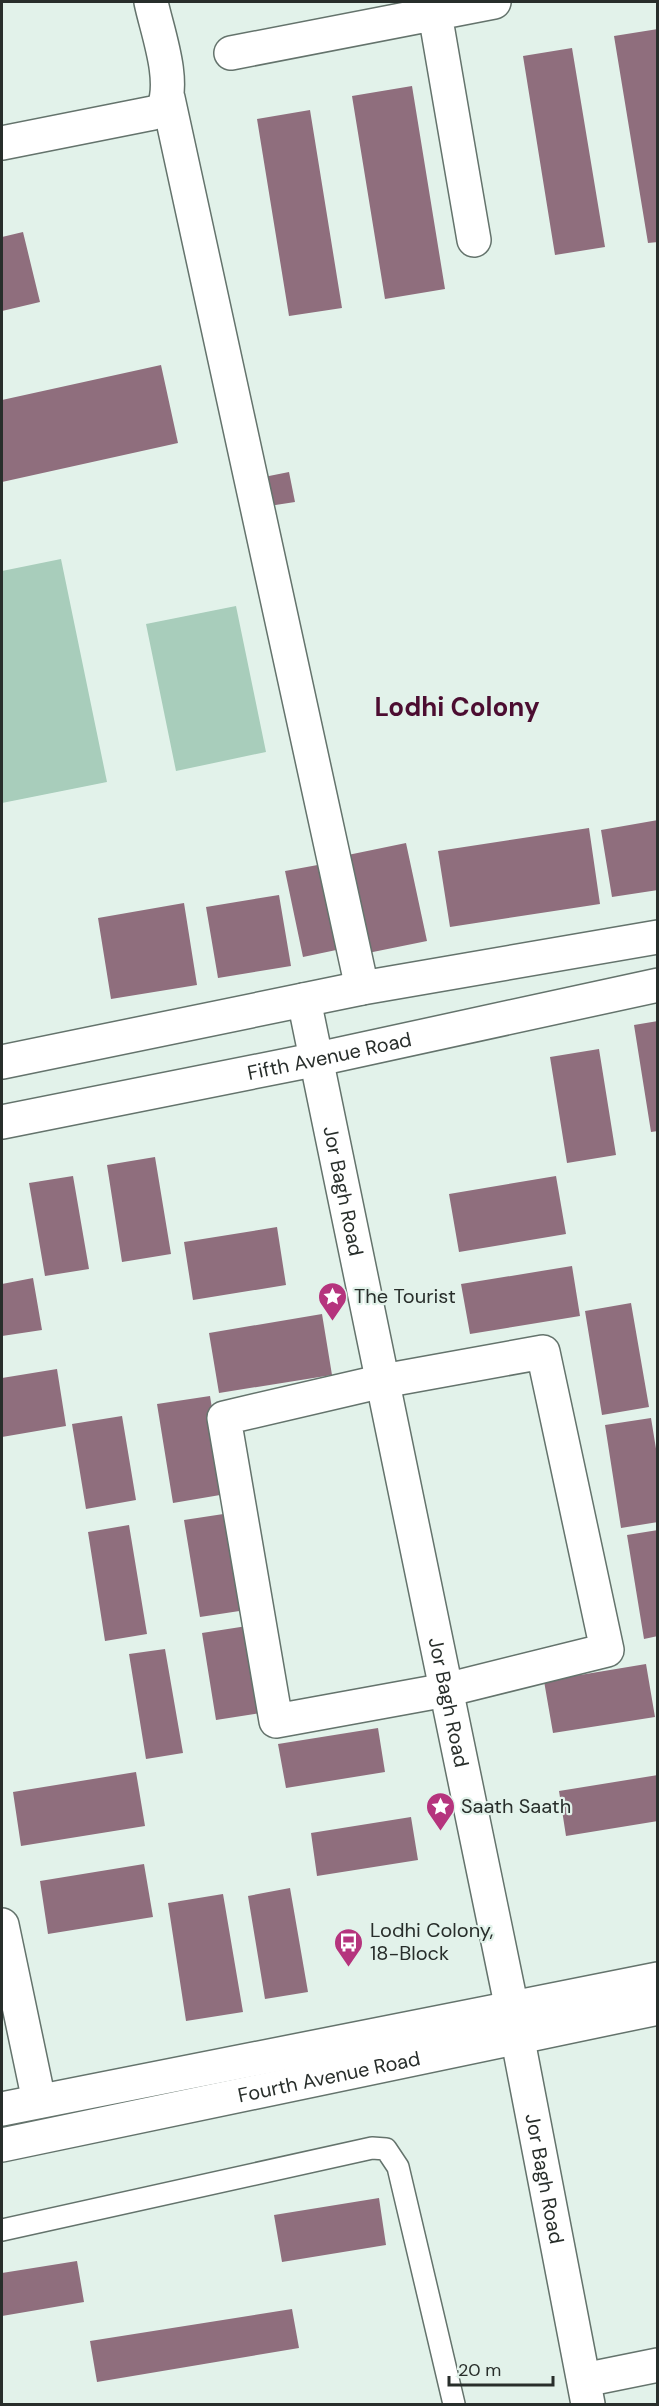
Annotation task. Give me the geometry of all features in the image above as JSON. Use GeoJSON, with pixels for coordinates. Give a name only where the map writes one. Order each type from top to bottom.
{"type":"FeatureCollection","features":[{"type":"Feature","properties":{"kind":"street"},"geometry":{"type":"LineString","coordinates":[[151,2],[168,79],[168,98],[362,988]]}},
{"type":"Feature","properties":{"kind":"street"},"geometry":{"type":"LineString","coordinates":[[231,53],[434,7],[494,2]]}},
{"type":"Feature","properties":{"kind":"street"},"geometry":{"type":"LineString","coordinates":[[434,7],[474,240]]}},
{"type":"Feature","properties":{"kind":"street"},"geometry":{"type":"LineString","coordinates":[[2,143],[153,113],[163,109],[168,98]]}},
{"type":"Feature","properties":{"kind":"street"},"geometry":{"type":"LineString","coordinates":[[2,1062],[362,988],[657,937]]}},
{"type":"Feature","properties":{"kind":"street","name":"Fifth Avenue Road"},"geometry":{"type":"LineString","coordinates":[[2,1122],[318,1059],[657,985]]}},
{"type":"Feature","properties":{"kind":"street","name":"Jor Bagh Road"},"geometry":{"type":"LineString","coordinates":[[304,1000],[318,1059],[514,2023],[586,2392]]}},
{"type":"Feature","properties":{"kind":"street"},"geometry":{"type":"LineString","coordinates":[[543,1352],[607,1650],[446,1690],[276,1721],[224,1418],[383,1381],[543,1352]]}},
{"type":"Feature","properties":{"kind":"street"},"geometry":{"type":"LineString","coordinates":[[2,1925],[39,2101]]}},
{"type":"Feature","properties":{"kind":"street","name":"Fourth Avenue Road"},"geometry":{"type":"LineString","coordinates":[[2,2145],[514,2023],[657,1979]]}},
{"type":"Feature","properties":{"kind":"street","name":"Fourth Avenue Road"},"geometry":{"type":"LineString","coordinates":[[2,2109],[514,2023],[657,2008]]}},
{"type":"Feature","properties":{"kind":"street"},"geometry":{"type":"LineString","coordinates":[[586,2392],[657,2365]]}},
{"type":"Feature","properties":{"kind":"lane"},"geometry":{"type":"LineString","coordinates":[[2,2230],[372,2148],[386,2149],[398,2168],[454,2404]]}},
{"type":"Feature","properties":{"kind":"green space"},"geometry":{"type":"Polygon","coordinates":[[[61,559],[107,782],[2,803],[2,571],[61,559]]]}},
{"type":"Feature","properties":{"kind":"green space"},"geometry":{"type":"Polygon","coordinates":[[[236,606],[266,752],[176,771],[146,624],[236,606]]]}},
{"type":"Feature","properties":{"kind":"building"},"geometry":{"type":"Polygon","coordinates":[[[658,29],[658,242],[648,243],[614,36],[658,29]]]}},
{"type":"Feature","properties":{"kind":"building"},"geometry":{"type":"Polygon","coordinates":[[[572,48],[605,247],[555,255],[523,56],[572,48]]]}},
{"type":"Feature","properties":{"kind":"building"},"geometry":{"type":"Polygon","coordinates":[[[412,86],[445,289],[385,299],[352,96],[412,86]]]}},
{"type":"Feature","properties":{"kind":"building"},"geometry":{"type":"Polygon","coordinates":[[[310,110],[342,308],[289,316],[257,119],[310,110]]]}},
{"type":"Feature","properties":{"kind":"building"},"geometry":{"type":"Polygon","coordinates":[[[23,232],[40,302],[2,311],[2,237],[23,232]]]}},
{"type":"Feature","properties":{"kind":"building"},"geometry":{"type":"Polygon","coordinates":[[[161,365],[178,443],[2,482],[2,400],[161,365]]]}},
{"type":"Feature","properties":{"kind":"building"},"geometry":{"type":"Polygon","coordinates":[[[289,472],[295,502],[269,506],[264,477],[289,472]]]}},
{"type":"Feature","properties":{"kind":"building"},"geometry":{"type":"Polygon","coordinates":[[[658,820],[658,890],[612,897],[601,830],[658,820]]]}},
{"type":"Feature","properties":{"kind":"building"},"geometry":{"type":"Polygon","coordinates":[[[589,828],[600,904],[450,927],[438,851],[589,828]]]}},
{"type":"Feature","properties":{"kind":"building"},"geometry":{"type":"Polygon","coordinates":[[[406,843],[427,941],[363,954],[343,856],[406,843]]]}},
{"type":"Feature","properties":{"kind":"building"},"geometry":{"type":"Polygon","coordinates":[[[323,864],[341,949],[303,957],[285,871],[323,864]]]}},
{"type":"Feature","properties":{"kind":"building"},"geometry":{"type":"Polygon","coordinates":[[[279,895],[291,966],[218,978],[206,907],[279,895]]]}},
{"type":"Feature","properties":{"kind":"building"},"geometry":{"type":"Polygon","coordinates":[[[184,903],[197,985],[111,999],[98,918],[184,903]]]}},
{"type":"Feature","properties":{"kind":"building"},"geometry":{"type":"Polygon","coordinates":[[[658,1021],[658,1131],[651,1132],[634,1025],[658,1021]]]}},
{"type":"Feature","properties":{"kind":"building"},"geometry":{"type":"Polygon","coordinates":[[[599,1049],[616,1155],[567,1163],[550,1057],[599,1049]]]}},
{"type":"Feature","properties":{"kind":"building"},"geometry":{"type":"Polygon","coordinates":[[[155,1157],[171,1254],[122,1262],[107,1165],[155,1157]]]}},
{"type":"Feature","properties":{"kind":"building"},"geometry":{"type":"Polygon","coordinates":[[[73,1176],[89,1269],[45,1276],[29,1183],[73,1176]]]}},
{"type":"Feature","properties":{"kind":"building"},"geometry":{"type":"Polygon","coordinates":[[[556,1176],[566,1234],[459,1252],[449,1194],[556,1176]]]}},
{"type":"Feature","properties":{"kind":"building"},"geometry":{"type":"Polygon","coordinates":[[[277,1227],[286,1285],[193,1300],[184,1242],[277,1227]]]}},
{"type":"Feature","properties":{"kind":"building"},"geometry":{"type":"Polygon","coordinates":[[[572,1266],[580,1316],[470,1334],[461,1284],[572,1266]]]}},
{"type":"Feature","properties":{"kind":"building"},"geometry":{"type":"Polygon","coordinates":[[[33,1278],[42,1330],[2,1336],[2,1284],[33,1278]]]}},
{"type":"Feature","properties":{"kind":"building"},"geometry":{"type":"Polygon","coordinates":[[[631,1303],[649,1407],[602,1415],[585,1311],[631,1303]]]}},
{"type":"Feature","properties":{"kind":"building"},"geometry":{"type":"Polygon","coordinates":[[[322,1314],[332,1375],[219,1393],[209,1333],[322,1314]]]}},
{"type":"Feature","properties":{"kind":"building"},"geometry":{"type":"Polygon","coordinates":[[[57,1369],[66,1426],[2,1437],[2,1378],[57,1369]]]}},
{"type":"Feature","properties":{"kind":"building"},"geometry":{"type":"Polygon","coordinates":[[[210,1396],[226,1494],[173,1503],[157,1404],[210,1396]]]}},
{"type":"Feature","properties":{"kind":"building"},"geometry":{"type":"Polygon","coordinates":[[[122,1416],[136,1500],[86,1509],[72,1424],[122,1416]]]}},
{"type":"Feature","properties":{"kind":"building"},"geometry":{"type":"Polygon","coordinates":[[[651,1418],[658,1461],[658,1522],[621,1528],[605,1425],[651,1418]]]}},
{"type":"Feature","properties":{"kind":"building"},"geometry":{"type":"Polygon","coordinates":[[[230,1513],[246,1610],[200,1617],[184,1520],[230,1513]]]}},
{"type":"Feature","properties":{"kind":"building"},"geometry":{"type":"Polygon","coordinates":[[[129,1525],[147,1634],[105,1641],[88,1532],[129,1525]]]}},
{"type":"Feature","properties":{"kind":"building"},"geometry":{"type":"Polygon","coordinates":[[[658,1530],[658,1636],[644,1639],[627,1535],[658,1530]]]}},
{"type":"Feature","properties":{"kind":"building"},"geometry":{"type":"Polygon","coordinates":[[[247,1626],[261,1713],[216,1720],[202,1633],[247,1626]]]}},
{"type":"Feature","properties":{"kind":"building"},"geometry":{"type":"Polygon","coordinates":[[[165,1649],[183,1753],[146,1759],[129,1654],[165,1649]]]}},
{"type":"Feature","properties":{"kind":"building"},"geometry":{"type":"Polygon","coordinates":[[[646,1664],[655,1717],[553,1733],[544,1681],[646,1664]]]}},
{"type":"Feature","properties":{"kind":"building"},"geometry":{"type":"Polygon","coordinates":[[[378,1728],[385,1772],[286,1788],[278,1744],[378,1728]]]}},
{"type":"Feature","properties":{"kind":"building"},"geometry":{"type":"Polygon","coordinates":[[[136,1772],[145,1826],[21,1846],[13,1792],[136,1772]]]}},
{"type":"Feature","properties":{"kind":"building"},"geometry":{"type":"Polygon","coordinates":[[[658,1775],[658,1821],[566,1836],[559,1791],[658,1775]]]}},
{"type":"Feature","properties":{"kind":"building"},"geometry":{"type":"Polygon","coordinates":[[[411,1817],[418,1860],[317,1876],[311,1833],[411,1817]]]}},
{"type":"Feature","properties":{"kind":"building"},"geometry":{"type":"Polygon","coordinates":[[[144,1864],[153,1917],[48,1934],[40,1881],[144,1864]]]}},
{"type":"Feature","properties":{"kind":"building"},"geometry":{"type":"Polygon","coordinates":[[[290,1888],[308,1992],[265,1999],[248,1896],[290,1888]]]}},
{"type":"Feature","properties":{"kind":"building"},"geometry":{"type":"Polygon","coordinates":[[[223,1894],[243,2012],[186,2021],[168,1903],[223,1894]]]}},
{"type":"Feature","properties":{"kind":"building"},"geometry":{"type":"Polygon","coordinates":[[[379,2198],[386,2245],[282,2262],[274,2215],[379,2198]]]}},
{"type":"Feature","properties":{"kind":"building"},"geometry":{"type":"Polygon","coordinates":[[[77,2261],[84,2302],[2,2316],[2,2273],[77,2261]]]}},
{"type":"Feature","properties":{"kind":"building"},"geometry":{"type":"Polygon","coordinates":[[[292,2309],[299,2348],[97,2382],[90,2341],[292,2309]]]}},
{"type":"Feature","properties":{"kind":"place","name":"The Tourist"},"geometry":{"type":"Point","coordinates":[333,1322]}},
{"type":"Feature","properties":{"kind":"place","name":"Saath Saath"},"geometry":{"type":"Point","coordinates":[440,1832]}},
{"type":"Feature","properties":{"kind":"place","name":"Lodhi Colony, 18-Block"},"geometry":{"type":"Point","coordinates":[349,1968]}},
{"type":"Feature","properties":{"kind":"district","name":"Lodhi Colony"},"geometry":{"type":"Point","coordinates":[457,707]}}]}
